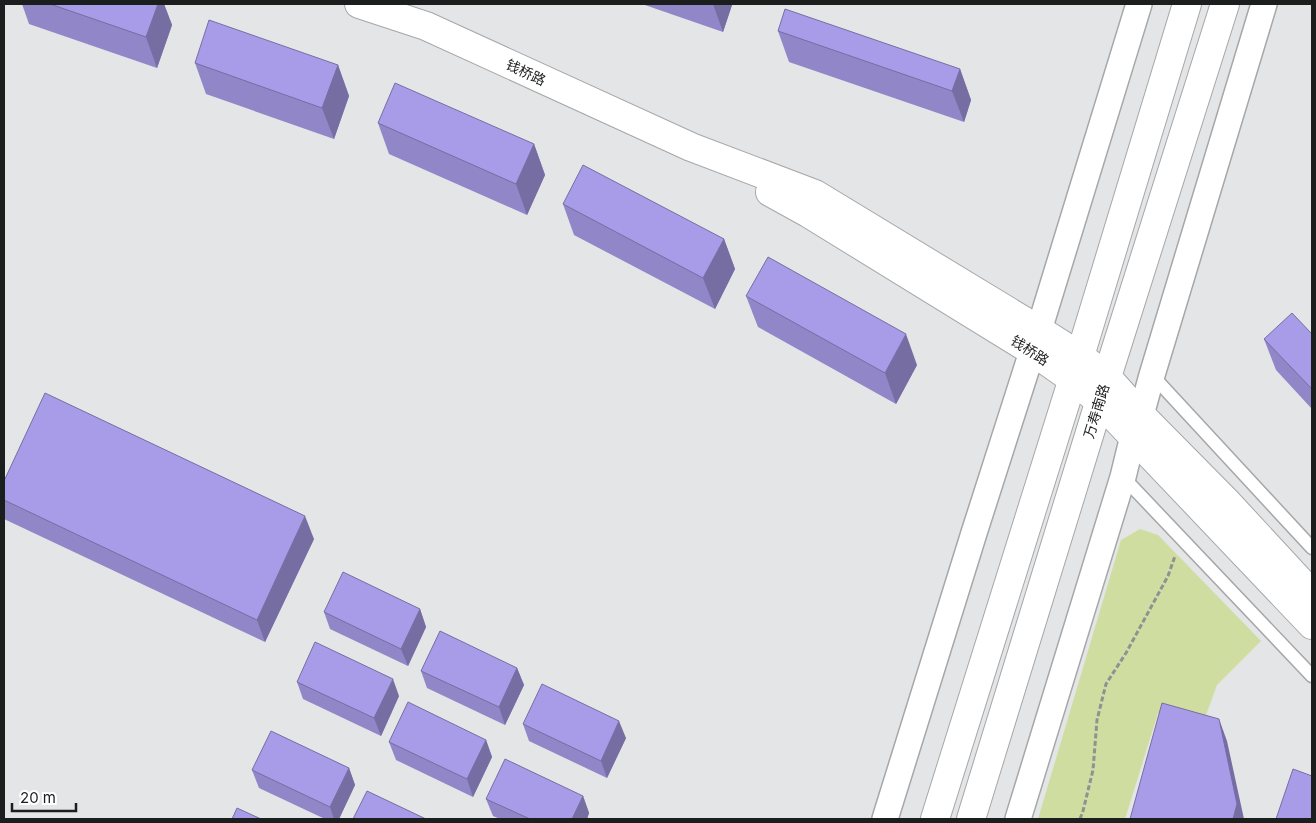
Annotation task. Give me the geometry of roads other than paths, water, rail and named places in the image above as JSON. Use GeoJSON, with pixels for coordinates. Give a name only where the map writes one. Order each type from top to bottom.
{"type":"FeatureCollection","features":[{"type":"Feature","properties":{"kind":"main road","name":"钱桥路"},"geometry":{"type":"LineString","coordinates":[[359,4],[426,26],[691,147],[1036,340],[1076,367],[1103,389],[1137,425],[1312,625]]}},
{"type":"Feature","properties":{"kind":"main road"},"geometry":{"type":"LineString","coordinates":[[935,819],[1187,4]]}},
{"type":"Feature","properties":{"kind":"main road","name":"万寿南路"},"geometry":{"type":"LineString","coordinates":[[971,819],[1103,389],[1225,4]]}},
{"type":"Feature","properties":{"kind":"main road","name":"钱桥路"},"geometry":{"type":"LineString","coordinates":[[1137,425],[1226,501],[1312,594]]}},
{"type":"Feature","properties":{"kind":"street"},"geometry":{"type":"LineString","coordinates":[[885,819],[1036,340],[1139,4]]}},
{"type":"Feature","properties":{"kind":"street"},"geometry":{"type":"LineString","coordinates":[[1018,819],[1123,477],[1152,374],[1264,4]]}},
{"type":"Feature","properties":{"kind":"lane"},"geometry":{"type":"LineString","coordinates":[[1152,374],[1312,548]]}},
{"type":"Feature","properties":{"kind":"lane"},"geometry":{"type":"LineString","coordinates":[[1123,477],[1312,676]]}}]}
